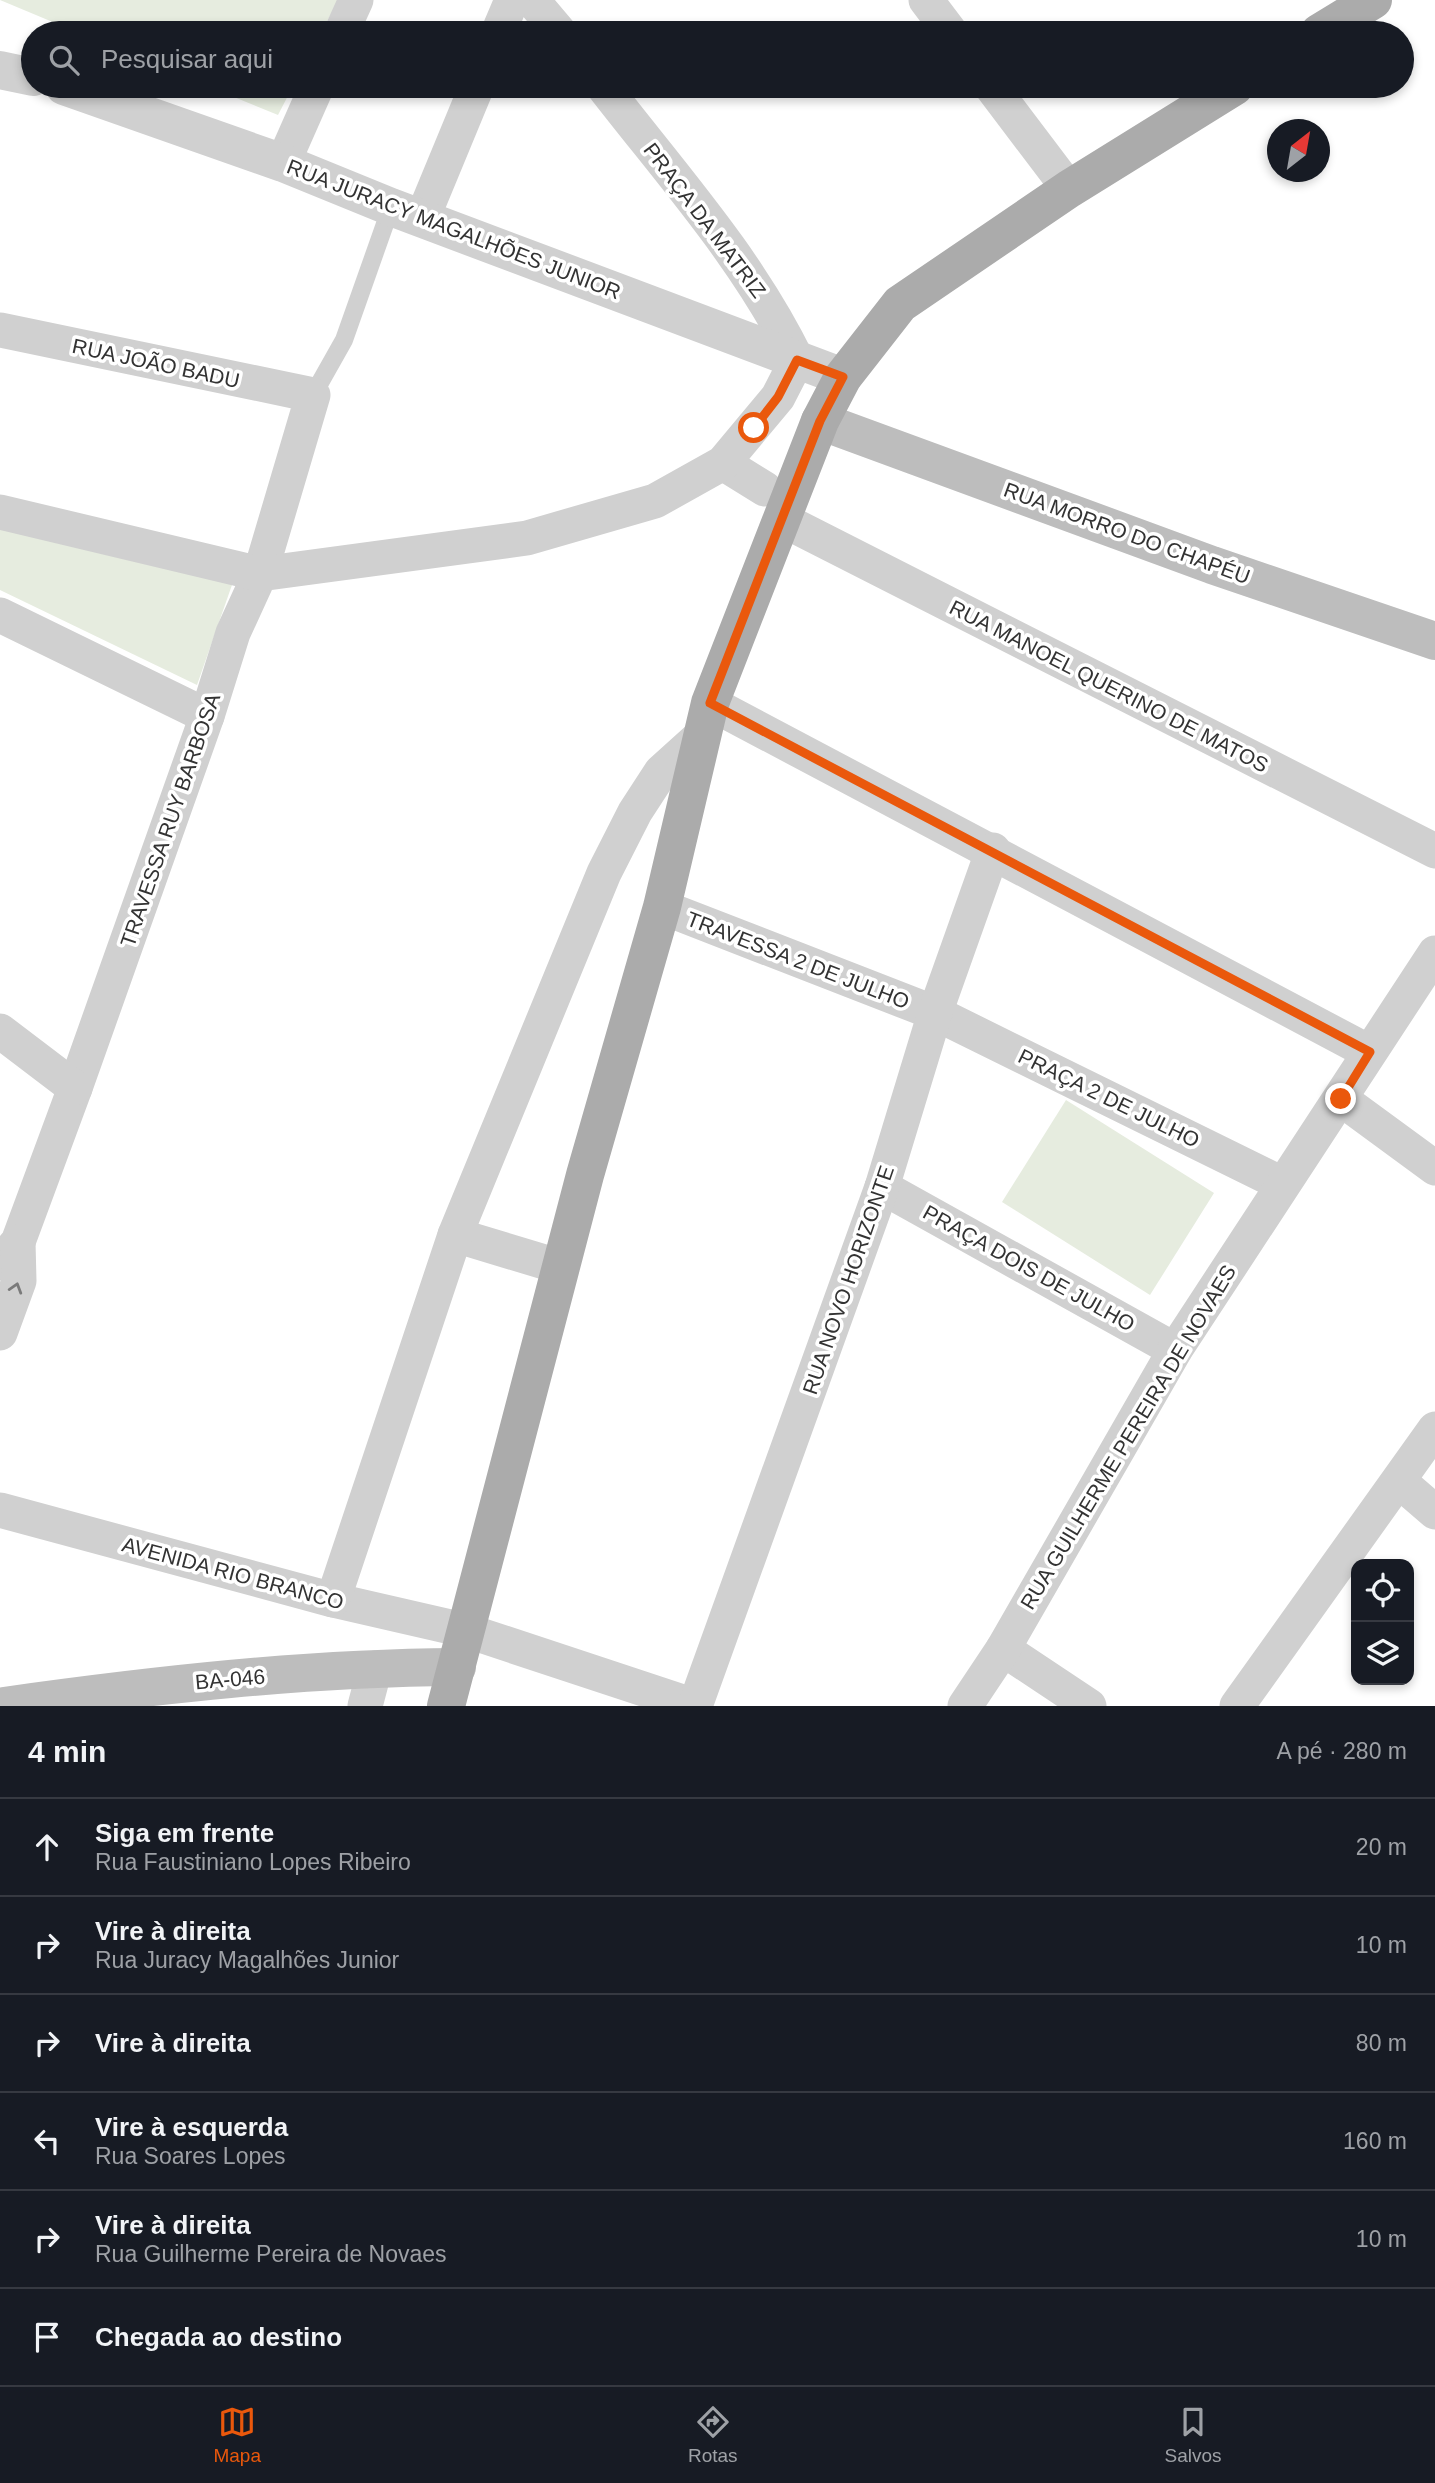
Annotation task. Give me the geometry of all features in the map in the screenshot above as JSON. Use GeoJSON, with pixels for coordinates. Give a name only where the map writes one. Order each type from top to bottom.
{"type":"FeatureCollection","features":[{"type":"Feature","properties":{"kind":"main road"},"geometry":{"type":"LineString","coordinates":[[1339,21],[1373,0]]}},
{"type":"Feature","properties":{"kind":"main road"},"geometry":{"type":"LineString","coordinates":[[446,1706],[468,1631],[561,1267],[662,907],[706,719],[774,504],[843,377],[900,304],[1069,189],[1216,98]]}},
{"type":"Feature","properties":{"kind":"main road","name":"RUA MORRO DO CHAPÉU"},"geometry":{"type":"LineString","coordinates":[[820,421],[1212,565],[1435,641]]}},
{"type":"Feature","properties":{"kind":"main road","name":"BA-046"},"geometry":{"type":"LineString","coordinates":[[4,1706],[147,1696],[375,1668],[457,1667]]}},
{"type":"Feature","properties":{"kind":"street"},"geometry":{"type":"LineString","coordinates":[[346,21],[356,0]]}},
{"type":"Feature","properties":{"kind":"street"},"geometry":{"type":"LineString","coordinates":[[503,21],[512,0]]}},
{"type":"Feature","properties":{"kind":"street"},"geometry":{"type":"LineString","coordinates":[[532,0],[550,21]]}},
{"type":"Feature","properties":{"kind":"street"},"geometry":{"type":"LineString","coordinates":[[926,0],[942,21]]}},
{"type":"Feature","properties":{"kind":"street"},"geometry":{"type":"LineString","coordinates":[[0,70],[21,74]]}},
{"type":"Feature","properties":{"kind":"street","name":"RUA JURACY MAGALHÕES JUNIOR"},"geometry":{"type":"LineString","coordinates":[[98,98],[283,163],[406,213],[843,377]]}},
{"type":"Feature","properties":{"kind":"street"},"geometry":{"type":"LineString","coordinates":[[283,163],[312,98]]}},
{"type":"Feature","properties":{"kind":"street"},"geometry":{"type":"LineString","coordinates":[[406,213],[470,98]]}},
{"type":"Feature","properties":{"kind":"street","name":"PRAÇA DA MATRIZ"},"geometry":{"type":"LineString","coordinates":[[612,98],[743,265],[775,314],[797,360]]}},
{"type":"Feature","properties":{"kind":"street"},"geometry":{"type":"LineString","coordinates":[[1000,98],[1069,189]]}},
{"type":"Feature","properties":{"kind":"street","name":"RUA JOÃO BADU"},"geometry":{"type":"LineString","coordinates":[[0,330],[313,396]]}},
{"type":"Feature","properties":{"kind":"street"},"geometry":{"type":"LineString","coordinates":[[0,512],[260,575],[527,538],[655,501],[723,463],[778,397],[797,360]]}},
{"type":"Feature","properties":{"kind":"street","name":"TRAVESSA RUY BARBOSA"},"geometry":{"type":"LineString","coordinates":[[0,1333],[19,1281],[9,1252],[75,1088],[207,716],[233,633],[260,575],[313,396]]}},
{"type":"Feature","properties":{"kind":"street","name":"RUA MANOEL QUERINO DE MATOS"},"geometry":{"type":"LineString","coordinates":[[723,463],[774,504],[1435,851]]}},
{"type":"Feature","properties":{"kind":"street"},"geometry":{"type":"LineString","coordinates":[[0,615],[207,716]]}},
{"type":"Feature","properties":{"kind":"street"},"geometry":{"type":"LineString","coordinates":[[333,1600],[455,1235],[604,873],[635,812],[661,772],[706,719],[993,850],[1370,1052]]}},
{"type":"Feature","properties":{"kind":"street","name":"RUA NOVO HORIZONTE"},"geometry":{"type":"LineString","coordinates":[[695,1706],[882,1187],[935,1013],[993,850]]}},
{"type":"Feature","properties":{"kind":"street","name":"TRAVESSA 2 DE JULHO"},"geometry":{"type":"LineString","coordinates":[[662,907],[935,1013]]}},
{"type":"Feature","properties":{"kind":"street","name":"RUA GUILHERME PEREIRA DE NOVAES"},"geometry":{"type":"LineString","coordinates":[[965,1706],[1003,1649],[1175,1350],[1435,953]]}},
{"type":"Feature","properties":{"kind":"street","name":"PRAÇA 2 DE JULHO"},"geometry":{"type":"LineString","coordinates":[[935,1013],[1282,1184]]}},
{"type":"Feature","properties":{"kind":"street"},"geometry":{"type":"LineString","coordinates":[[0,1031],[75,1088]]}},
{"type":"Feature","properties":{"kind":"street"},"geometry":{"type":"LineString","coordinates":[[1341,1099],[1435,1168]]}},
{"type":"Feature","properties":{"kind":"street","name":"PRAÇA DOIS DE JULHO"},"geometry":{"type":"LineString","coordinates":[[882,1187],[1175,1350]]}},
{"type":"Feature","properties":{"kind":"street"},"geometry":{"type":"LineString","coordinates":[[455,1235],[561,1267]]}},
{"type":"Feature","properties":{"kind":"street"},"geometry":{"type":"LineString","coordinates":[[1237,1706],[1435,1429]]}},
{"type":"Feature","properties":{"kind":"street"},"geometry":{"type":"LineString","coordinates":[[1399,1481],[1435,1512]]}},
{"type":"Feature","properties":{"kind":"street","name":"AVENIDA RIO BRANCO"},"geometry":{"type":"LineString","coordinates":[[0,1510],[333,1600],[468,1631],[695,1706]]}},
{"type":"Feature","properties":{"kind":"street"},"geometry":{"type":"LineString","coordinates":[[1003,1649],[1089,1706]]}},
{"type":"Feature","properties":{"kind":"street"},"geometry":{"type":"LineString","coordinates":[[365,1706],[375,1668]]}},
{"type":"Feature","properties":{"kind":"lane"},"geometry":{"type":"LineString","coordinates":[[313,396],[344,340],[406,213]]}},
{"type":"Feature","properties":{"kind":"shaded area"},"geometry":{"type":"Polygon","coordinates":[[[0,0],[338,0],[327,21],[50,21],[0,0]]]}},
{"type":"Feature","properties":{"kind":"shaded area"},"geometry":{"type":"Polygon","coordinates":[[[236,98],[287,98],[278,115],[236,98]]]}},
{"type":"Feature","properties":{"kind":"shaded area"},"geometry":{"type":"Polygon","coordinates":[[[0,529],[233,582],[197,685],[0,590],[0,529]]]}},
{"type":"Feature","properties":{"kind":"shaded area"},"geometry":{"type":"Polygon","coordinates":[[[1066,1100],[1214,1193],[1150,1295],[1002,1202],[1066,1100]]]}},
{"type":"Feature","properties":{"kind":"route"},"geometry":{"type":"LineString","coordinates":[[754,428],[778,397],[797,360],[843,377],[820,421],[710,703],[993,850],[1370,1052],[1341,1099]]}}]}
